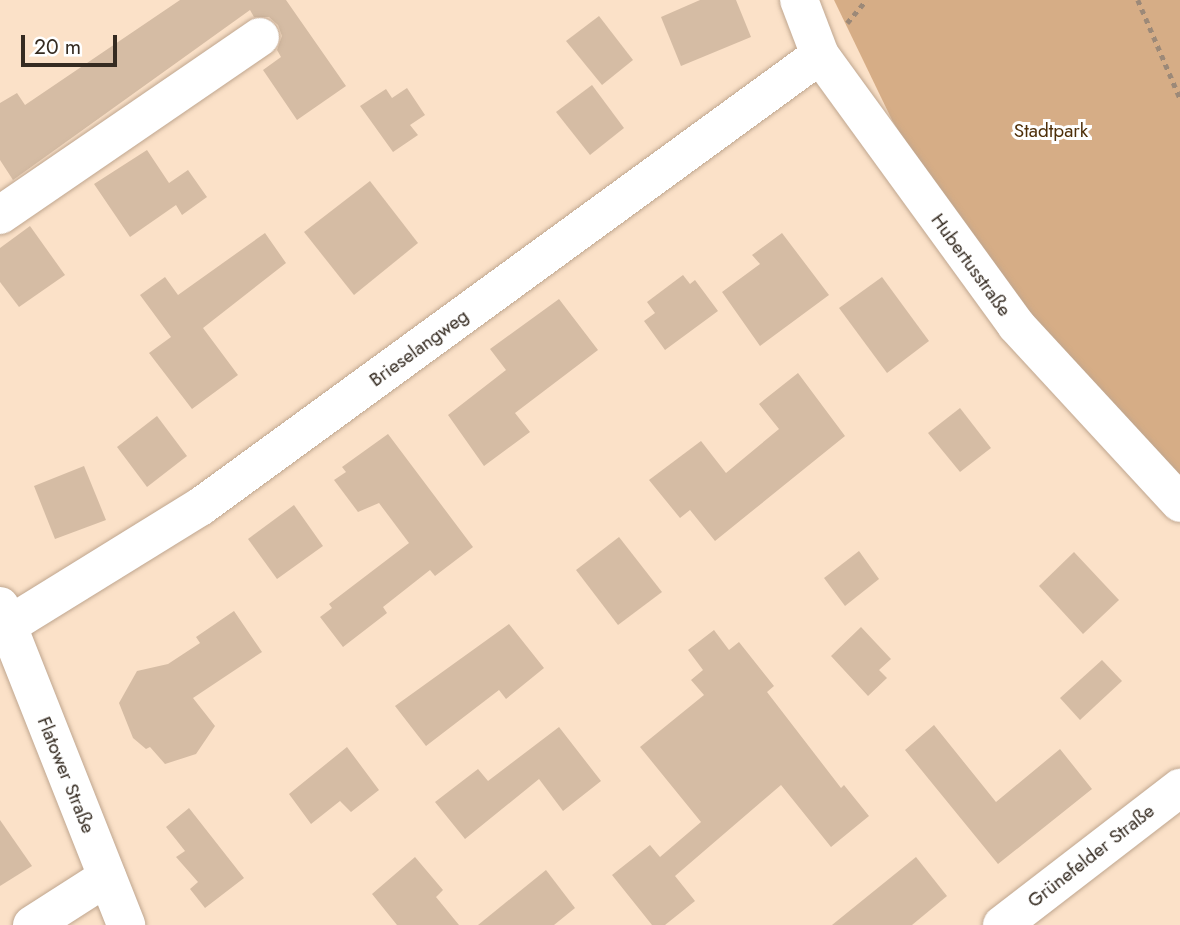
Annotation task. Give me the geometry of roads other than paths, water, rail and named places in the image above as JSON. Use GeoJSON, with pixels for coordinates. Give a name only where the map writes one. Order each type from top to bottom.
{"type":"FeatureCollection","features":[{"type":"Feature","properties":{"kind":"street","name":"Hubertusstraße"},"geometry":{"type":"LineString","coordinates":[[799,0],[820,55],[1016,325],[1180,503]]}},
{"type":"Feature","properties":{"kind":"street"},"geometry":{"type":"LineString","coordinates":[[0,215],[260,37]]}},
{"type":"Feature","properties":{"kind":"street","name":"Brieselangweg"},"geometry":{"type":"LineString","coordinates":[[3,616],[200,507],[820,55]]}},
{"type":"Feature","properties":{"kind":"street","name":"Flatower Straße"},"geometry":{"type":"LineString","coordinates":[[3,616],[126,925]]}},
{"type":"Feature","properties":{"kind":"street","name":"Grünefelder Straße"},"geometry":{"type":"LineString","coordinates":[[1002,925],[1180,788]]}},
{"type":"Feature","properties":{"kind":"street"},"geometry":{"type":"LineString","coordinates":[[32,925],[107,877]]}},
{"type":"Feature","properties":{"kind":"park label","name":"Stadtpark"},"geometry":{"type":"Point","coordinates":[1051,131]}}]}
